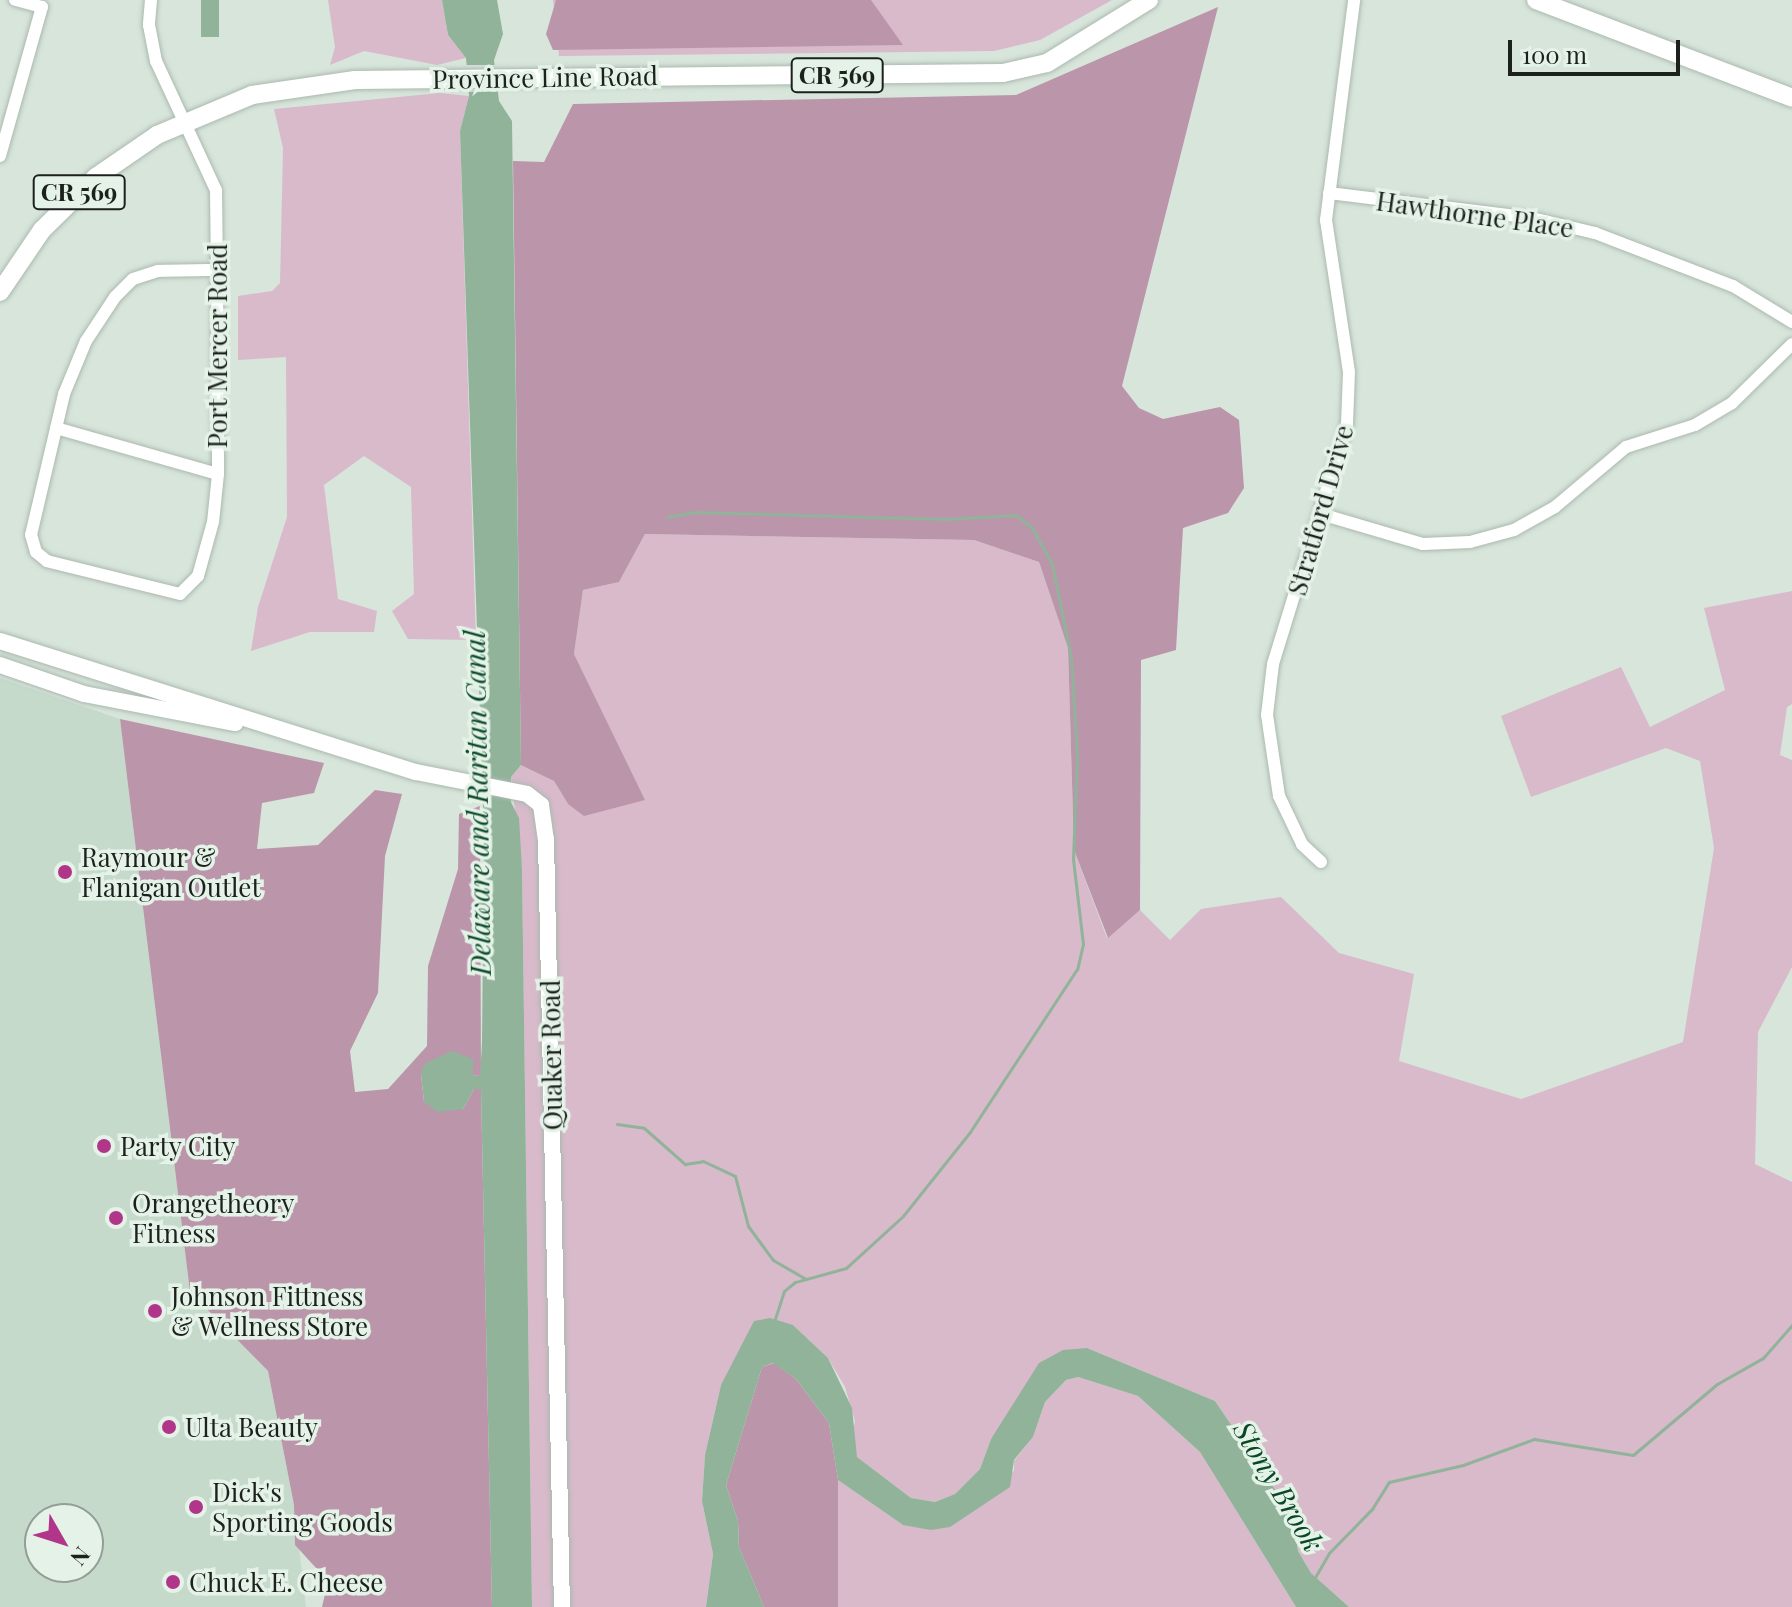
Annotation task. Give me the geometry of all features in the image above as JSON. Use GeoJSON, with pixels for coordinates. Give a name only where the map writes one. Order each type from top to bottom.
{"type":"FeatureCollection","features":[{"type":"Feature","properties":{"kind":"main road","name":"Province Line Road"},"geometry":{"type":"LineString","coordinates":[[0,292],[20,258],[68,202],[124,155],[184,121],[288,87],[506,77],[1003,73],[1047,63],[1149,0]]}},
{"type":"Feature","properties":{"kind":"main road"},"geometry":{"type":"LineString","coordinates":[[1536,0],[1792,98]]}},
{"type":"Feature","properties":{"kind":"street"},"geometry":{"type":"LineString","coordinates":[[0,156],[42,7],[15,0]]}},
{"type":"Feature","properties":{"kind":"street","name":"Port Mercer Road"},"geometry":{"type":"LineString","coordinates":[[151,0],[152,43],[216,190],[218,474],[213,522],[198,576],[188,590]]}},
{"type":"Feature","properties":{"kind":"street","name":"Stratford Drive"},"geometry":{"type":"LineString","coordinates":[[1321,862],[1302,844],[1279,796],[1267,715],[1273,664],[1342,450],[1350,398],[1346,346],[1327,247],[1329,193],[1354,0]]}},
{"type":"Feature","properties":{"kind":"street","name":"Hawthorne Place"},"geometry":{"type":"LineString","coordinates":[[1329,193],[1532,218],[1595,233],[1733,286],[1792,322]]}},
{"type":"Feature","properties":{"kind":"street"},"geometry":{"type":"LineString","coordinates":[[195,603],[188,590],[166,594],[47,561],[32,554],[32,531],[56,428],[86,341],[124,286],[158,271],[217,270]]}},
{"type":"Feature","properties":{"kind":"street"},"geometry":{"type":"LineString","coordinates":[[1321,514],[1423,544],[1470,542],[1503,534],[1555,507],[1626,447],[1695,425],[1723,409],[1792,344]]}},
{"type":"Feature","properties":{"kind":"street"},"geometry":{"type":"LineString","coordinates":[[56,428],[218,474]]}},
{"type":"Feature","properties":{"kind":"street","name":"Quaker Road"},"geometry":{"type":"LineString","coordinates":[[0,641],[253,723],[480,787],[518,791],[541,805],[546,839],[562,1607]]}},
{"type":"Feature","properties":{"kind":"street","name":"Quaker Road"},"geometry":{"type":"LineString","coordinates":[[0,665],[84,694],[253,723]]}},
{"type":"Feature","properties":{"kind":"shaded area"},"geometry":{"type":"Polygon","coordinates":[[[201,0],[219,0],[219,37],[201,37],[201,0]]]}},
{"type":"Feature","properties":{"kind":"shaded area"},"geometry":{"type":"Polygon","coordinates":[[[328,0],[442,0],[448,35],[466,58],[437,65],[364,51],[330,65],[335,47],[328,0]]]}},
{"type":"Feature","properties":{"kind":"shaded area"},"geometry":{"type":"Polygon","coordinates":[[[442,0],[497,0],[503,34],[494,60],[499,101],[512,121],[521,765],[511,777],[511,802],[519,818],[522,870],[532,1607],[492,1607],[481,1089],[474,1089],[463,1109],[438,1112],[424,1102],[421,1074],[424,1064],[452,1051],[473,1059],[473,1076],[480,1076],[482,1043],[484,835],[460,131],[469,96],[466,58],[448,35],[442,0]]]}},
{"type":"Feature","properties":{"kind":"shaded area"},"geometry":{"type":"Polygon","coordinates":[[[553,0],[1112,0],[1040,40],[994,51],[559,56],[553,0]]]}},
{"type":"Feature","properties":{"kind":"shaded area"},"geometry":{"type":"Polygon","coordinates":[[[556,0],[871,0],[903,45],[553,50],[546,34],[556,0]]]}},
{"type":"Feature","properties":{"kind":"shaded area"},"geometry":{"type":"Polygon","coordinates":[[[1218,7],[1122,386],[1139,408],[1163,419],[1220,407],[1239,420],[1244,488],[1228,513],[1183,528],[1176,650],[1141,660],[1140,910],[1108,938],[1074,850],[1068,648],[1039,562],[974,540],[645,534],[619,582],[583,590],[574,654],[645,800],[584,816],[568,804],[554,781],[521,765],[513,161],[544,162],[573,104],[1016,95],[1218,7]]]}},
{"type":"Feature","properties":{"kind":"shaded area"},"geometry":{"type":"Polygon","coordinates":[[[440,93],[469,96],[460,131],[476,640],[408,639],[392,611],[414,594],[411,487],[364,456],[324,485],[338,599],[377,611],[374,632],[310,632],[251,651],[258,607],[287,517],[286,357],[238,360],[238,296],[272,291],[280,283],[283,148],[274,109],[440,93]]]}},
{"type":"Feature","properties":{"kind":"shaded area"},"geometry":{"type":"Polygon","coordinates":[[[645,534],[974,540],[1039,562],[1068,648],[1074,850],[1107,938],[1140,910],[1170,940],[1201,909],[1281,897],[1339,953],[1414,974],[1399,1061],[1521,1099],[1683,1042],[1714,848],[1700,761],[1666,748],[1531,797],[1501,716],[1621,667],[1650,727],[1725,690],[1704,608],[1792,591],[1792,704],[1787,707],[1780,755],[1792,760],[1792,967],[1758,1032],[1755,1164],[1792,1182],[1792,1607],[1349,1607],[1311,1573],[1298,1551],[1293,1516],[1215,1401],[1087,1348],[991,1439],[980,1469],[955,1494],[935,1502],[911,1498],[857,1457],[851,1442],[855,1421],[845,1387],[828,1358],[793,1325],[721,1385],[705,1455],[702,1501],[713,1554],[706,1607],[532,1607],[522,870],[511,777],[521,765],[528,766],[554,781],[568,804],[644,800],[574,654],[583,590],[619,582],[645,534]]]}},
{"type":"Feature","properties":{"kind":"shaded area"},"geometry":{"type":"Polygon","coordinates":[[[0,678],[120,719],[190,1292],[268,1371],[294,1505],[306,1607],[0,1607],[0,678]]]}},
{"type":"Feature","properties":{"kind":"shaded area"},"geometry":{"type":"Polygon","coordinates":[[[120,719],[324,763],[314,793],[262,803],[257,849],[318,845],[375,790],[402,794],[385,856],[378,993],[350,1051],[355,1092],[388,1089],[427,1046],[428,966],[458,869],[459,814],[480,806],[481,1076],[421,1074],[424,1102],[463,1109],[474,1089],[481,1089],[492,1607],[322,1607],[328,1581],[295,1545],[294,1505],[268,1371],[190,1292],[120,719]]]}},
{"type":"Feature","properties":{"kind":"shaded area","name":"Stony Brook"},"geometry":{"type":"Polygon","coordinates":[[[770,1318],[793,1325],[828,1358],[852,1408],[857,1457],[911,1498],[935,1502],[955,1494],[980,1469],[991,1439],[1039,1363],[1063,1350],[1087,1348],[1215,1401],[1293,1516],[1298,1551],[1311,1573],[1349,1607],[1296,1607],[1200,1452],[1138,1396],[1078,1377],[1066,1380],[1045,1402],[1033,1437],[1014,1460],[1010,1487],[950,1527],[931,1530],[903,1525],[838,1480],[829,1423],[796,1379],[773,1363],[762,1367],[726,1485],[738,1521],[739,1547],[764,1607],[706,1607],[713,1554],[702,1501],[705,1455],[721,1385],[754,1321],[770,1318]]]}},
{"type":"Feature","properties":{"kind":"shaded area"},"geometry":{"type":"Polygon","coordinates":[[[774,1363],[796,1379],[829,1423],[838,1480],[838,1607],[764,1607],[739,1547],[738,1521],[726,1485],[762,1367],[774,1363]]]}},
{"type":"Feature","properties":{"kind":"shaded area"},"geometry":{"type":"Polygon","coordinates":[[[1078,1377],[1138,1396],[1200,1452],[1296,1607],[838,1607],[838,1480],[903,1525],[1014,1471],[1014,1461],[1033,1437],[1045,1402],[1066,1380],[1078,1377]]]}},
{"type":"Feature","properties":{"kind":"pier"},"geometry":{"type":"Polygon","coordinates":[[[463,65],[498,65],[502,91],[465,92],[463,65]]]}},
{"type":"Feature","properties":{"kind":"waterway"},"geometry":{"type":"LineString","coordinates":[[668,517],[694,512],[947,519],[1016,515],[1032,528],[1052,564],[1071,657],[1077,755],[1073,859],[1083,944],[1077,969],[970,1132],[903,1216],[846,1268],[795,1282],[784,1291],[774,1322]]}},
{"type":"Feature","properties":{"kind":"waterway"},"geometry":{"type":"LineString","coordinates":[[617,1124],[644,1128],[685,1164],[703,1161],[735,1176],[748,1226],[773,1260],[806,1279]]}},
{"type":"Feature","properties":{"kind":"waterway"},"geometry":{"type":"LineString","coordinates":[[1314,1579],[1329,1553],[1372,1509],[1389,1482],[1463,1465],[1534,1439],[1633,1455],[1717,1384],[1763,1358],[1792,1325]]}},
{"type":"Feature","properties":{"kind":"place","name":"Raymour & Flanigan Outlet"},"geometry":{"type":"Point","coordinates":[65,872]}},
{"type":"Feature","properties":{"kind":"place","name":"Party City"},"geometry":{"type":"Point","coordinates":[104,1146]}},
{"type":"Feature","properties":{"kind":"place","name":"Orangetheory Fitness"},"geometry":{"type":"Point","coordinates":[116,1218]}},
{"type":"Feature","properties":{"kind":"place","name":"Johnson Fittness & Wellness Store"},"geometry":{"type":"Point","coordinates":[155,1311]}},
{"type":"Feature","properties":{"kind":"place","name":"Ulta Beauty"},"geometry":{"type":"Point","coordinates":[169,1427]}},
{"type":"Feature","properties":{"kind":"place","name":"Dick's Sporting Goods"},"geometry":{"type":"Point","coordinates":[196,1507]}},
{"type":"Feature","properties":{"kind":"place","name":"Chuck E. Cheese"},"geometry":{"type":"Point","coordinates":[173,1582]}},
{"type":"Feature","properties":{"kind":"water label","name":"Delaware and Raritan Canal"},"geometry":{"type":"Point","coordinates":[477,803]}}]}
